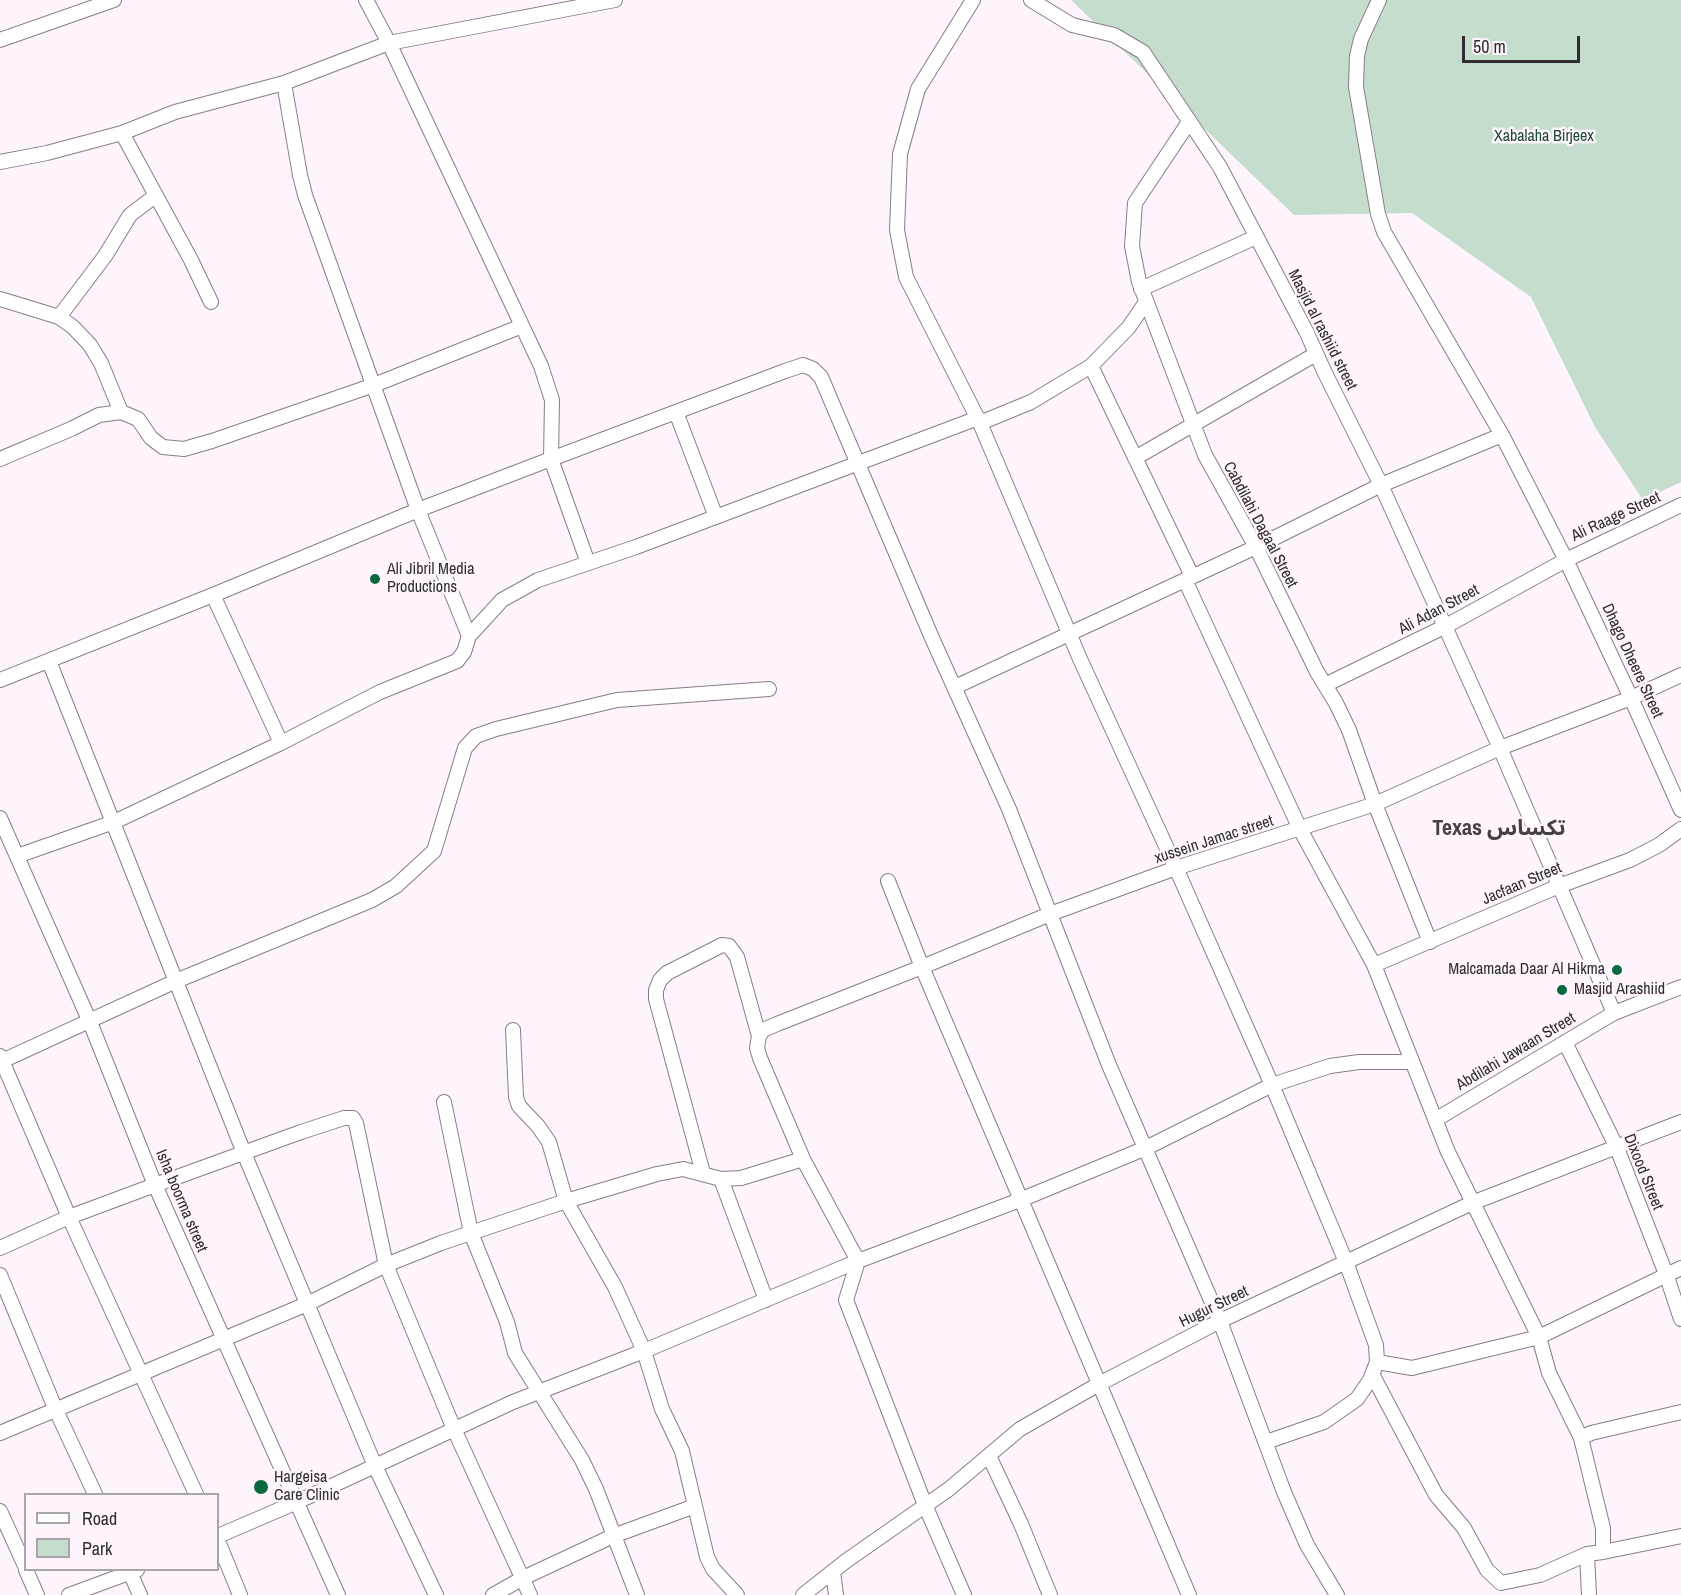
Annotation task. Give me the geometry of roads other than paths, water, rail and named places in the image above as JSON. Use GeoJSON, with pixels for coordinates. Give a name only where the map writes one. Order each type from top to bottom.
{"type":"FeatureCollection","features":[{"type":"Feature","properties":{"kind":"street"},"geometry":{"type":"LineString","coordinates":[[0,40],[114,0]]}},
{"type":"Feature","properties":{"kind":"street"},"geometry":{"type":"LineString","coordinates":[[366,0],[389,43],[541,366],[552,400],[551,459],[588,563]]}},
{"type":"Feature","properties":{"kind":"street"},"geometry":{"type":"LineString","coordinates":[[973,0],[918,89],[900,154],[897,230],[906,277],[979,421],[1070,634],[1272,1085],[1346,1262],[1376,1345],[1374,1368],[1357,1399],[1324,1422],[1266,1442]]}},
{"type":"Feature","properties":{"kind":"street","name":"Masjid al rashiid street"},"geometry":{"type":"LineString","coordinates":[[1031,0],[1072,25],[1114,35],[1143,52],[1220,167],[1296,311],[1381,485],[1500,748],[1614,1013]]}},
{"type":"Feature","properties":{"kind":"street","name":"Dhago Dheere Street"},"geometry":{"type":"LineString","coordinates":[[1379,0],[1361,39],[1357,56],[1356,87],[1378,214],[1389,243],[1503,435],[1566,560],[1681,810]]}},
{"type":"Feature","properties":{"kind":"street"},"geometry":{"type":"LineString","coordinates":[[0,162],[48,153],[122,133],[175,112],[284,83],[389,43],[607,1]]}},
{"type":"Feature","properties":{"kind":"street"},"geometry":{"type":"LineString","coordinates":[[284,83],[305,195],[418,510],[469,636]]}},
{"type":"Feature","properties":{"kind":"street","name":"Cabdilahi Dagaal Street"},"geometry":{"type":"LineString","coordinates":[[1189,122],[1135,203],[1132,246],[1144,296],[1205,455],[1256,547],[1348,730],[1430,942]]}},
{"type":"Feature","properties":{"kind":"street"},"geometry":{"type":"LineString","coordinates":[[122,133],[191,260],[211,302]]}},
{"type":"Feature","properties":{"kind":"street"},"geometry":{"type":"LineString","coordinates":[[59,317],[105,256],[130,215],[155,196]]}},
{"type":"Feature","properties":{"kind":"street"},"geometry":{"type":"LineString","coordinates":[[17,856],[114,822],[281,743],[380,692],[457,661],[464,652],[469,636],[502,600],[538,580],[1031,402],[1091,366],[1129,327],[1144,296],[1256,237]]}},
{"type":"Feature","properties":{"kind":"street"},"geometry":{"type":"LineString","coordinates":[[0,299],[59,317],[73,327],[90,345],[101,363],[121,412]]}},
{"type":"Feature","properties":{"kind":"street"},"geometry":{"type":"LineString","coordinates":[[0,459],[99,415],[121,412],[138,419],[151,438],[163,447],[184,449],[374,385],[522,326]]}},
{"type":"Feature","properties":{"kind":"street"},"geometry":{"type":"LineString","coordinates":[[1135,458],[1316,354]]}},
{"type":"Feature","properties":{"kind":"street"},"geometry":{"type":"LineString","coordinates":[[0,680],[418,510],[551,459],[803,365],[813,369],[821,377],[932,638],[1009,809],[1109,1065],[1220,1321],[1307,1545],[1337,1595]]}},
{"type":"Feature","properties":{"kind":"street"},"geometry":{"type":"LineString","coordinates":[[1091,366],[1135,458],[1300,829],[1374,965],[1435,1120],[1472,1203],[1539,1337],[1549,1373],[1581,1438],[1603,1528],[1603,1552]]}},
{"type":"Feature","properties":{"kind":"street"},"geometry":{"type":"LineString","coordinates":[[676,412],[716,517]]}},
{"type":"Feature","properties":{"kind":"street"},"geometry":{"type":"LineString","coordinates":[[955,687],[1256,547],[1381,485],[1503,435]]}},
{"type":"Feature","properties":{"kind":"street","name":"Ali Raage Street"},"geometry":{"type":"LineString","coordinates":[[1566,560],[1681,505]]}},
{"type":"Feature","properties":{"kind":"street","name":"Ali Adan Street"},"geometry":{"type":"LineString","coordinates":[[1325,685],[1446,627],[1566,560]]}},
{"type":"Feature","properties":{"kind":"street"},"geometry":{"type":"LineString","coordinates":[[213,595],[281,743]]}},
{"type":"Feature","properties":{"kind":"street"},"geometry":{"type":"LineString","coordinates":[[49,661],[244,1153],[375,1466],[436,1595]]}},
{"type":"Feature","properties":{"kind":"street","name":"xussein Jamac street"},"geometry":{"type":"LineString","coordinates":[[759,1036],[763,1030],[777,1024],[1050,914],[1176,868],[1375,804],[1500,748],[1631,698],[1681,675]]}},
{"type":"Feature","properties":{"kind":"street"},"geometry":{"type":"LineString","coordinates":[[196,1493],[69,1217],[1,1060],[90,1022],[176,981],[362,904],[396,886],[434,851],[465,748],[476,736],[616,700],[769,689]]}},
{"type":"Feature","properties":{"kind":"street","name":"Isha boorma street"},"geometry":{"type":"LineString","coordinates":[[0,818],[90,1022],[155,1185],[338,1595]]}},
{"type":"Feature","properties":{"kind":"street","name":"Jacfaan Street"},"geometry":{"type":"LineString","coordinates":[[1374,965],[1558,886],[1630,860],[1659,845],[1681,829]]}},
{"type":"Feature","properties":{"kind":"street"},"geometry":{"type":"LineString","coordinates":[[888,881],[922,967],[1188,1595]]}},
{"type":"Feature","properties":{"kind":"street"},"geometry":{"type":"LineString","coordinates":[[704,1173],[656,999],[656,990],[660,980],[668,973],[722,945],[729,946],[737,957],[759,1036],[757,1047],[760,1058],[803,1159],[858,1261],[846,1300],[925,1505],[964,1595]]}},
{"type":"Feature","properties":{"kind":"street","name":"Abdilahi Jawaan Street"},"geometry":{"type":"LineString","coordinates":[[1435,1120],[1614,1013],[1681,987]]}},
{"type":"Feature","properties":{"kind":"street"},"geometry":{"type":"LineString","coordinates":[[513,1030],[516,1097],[519,1106],[549,1142],[566,1201],[615,1287],[644,1351],[662,1409],[682,1451],[707,1557],[713,1569],[737,1595]]}},
{"type":"Feature","properties":{"kind":"street","name":"Dixood Street"},"geometry":{"type":"LineString","coordinates":[[1565,1042],[1617,1148],[1681,1319]]}},
{"type":"Feature","properties":{"kind":"street"},"geometry":{"type":"LineString","coordinates":[[219,1536],[538,1391],[644,1351],[858,1261],[1020,1200],[1146,1148],[1272,1085],[1330,1066],[1359,1062],[1412,1062]]}},
{"type":"Feature","properties":{"kind":"street"},"geometry":{"type":"LineString","coordinates":[[444,1102],[471,1233],[507,1322],[515,1353],[582,1460],[637,1595]]}},
{"type":"Feature","properties":{"kind":"street"},"geometry":{"type":"LineString","coordinates":[[0,1248],[69,1217],[155,1185],[344,1118],[353,1118],[386,1265],[454,1429],[530,1595]]}},
{"type":"Feature","properties":{"kind":"street","name":"Hugur Street"},"geometry":{"type":"LineString","coordinates":[[803,1595],[925,1505],[1020,1429],[1099,1384],[1220,1321],[1472,1203],[1681,1122]]}},
{"type":"Feature","properties":{"kind":"street"},"geometry":{"type":"LineString","coordinates":[[0,1433],[307,1304],[386,1265],[471,1233],[657,1174],[683,1169],[721,1179],[741,1178],[803,1159]]}},
{"type":"Feature","properties":{"kind":"street"},"geometry":{"type":"LineString","coordinates":[[721,1179],[766,1300]]}},
{"type":"Feature","properties":{"kind":"street"},"geometry":{"type":"LineString","coordinates":[[1374,1368],[1412,1368],[1539,1337],[1681,1268]]}},
{"type":"Feature","properties":{"kind":"street"},"geometry":{"type":"LineString","coordinates":[[0,1275],[55,1408],[95,1493]]}},
{"type":"Feature","properties":{"kind":"street"},"geometry":{"type":"LineString","coordinates":[[1374,1368],[1436,1495],[1464,1528],[1487,1570],[1501,1583],[1540,1575],[1587,1554],[1681,1536]]}},
{"type":"Feature","properties":{"kind":"street"},"geometry":{"type":"LineString","coordinates":[[1581,1438],[1591,1433],[1681,1412]]}},
{"type":"Feature","properties":{"kind":"street"},"geometry":{"type":"LineString","coordinates":[[989,1456],[1021,1524],[1050,1595]]}},
{"type":"Feature","properties":{"kind":"street"},"geometry":{"type":"LineString","coordinates":[[492,1595],[613,1536],[695,1506]]}},
{"type":"Feature","properties":{"kind":"street"},"geometry":{"type":"LineString","coordinates":[[0,1511],[24,1565]]}},
{"type":"Feature","properties":{"kind":"street"},"geometry":{"type":"LineString","coordinates":[[219,1542],[240,1595]]}},
{"type":"Feature","properties":{"kind":"street"},"geometry":{"type":"LineString","coordinates":[[1587,1554],[1589,1595]]}},
{"type":"Feature","properties":{"kind":"street"},"geometry":{"type":"LineString","coordinates":[[27,1571],[37,1595]]}},
{"type":"Feature","properties":{"kind":"street"},"geometry":{"type":"LineString","coordinates":[[69,1595],[129,1571]]}},
{"type":"Feature","properties":{"kind":"street"},"geometry":{"type":"LineString","coordinates":[[132,1571],[140,1595]]}},
{"type":"Feature","properties":{"kind":"street"},"geometry":{"type":"LineString","coordinates":[[833,1571],[836,1595]]}},
{"type":"Feature","properties":{"kind":"place","name":"Ali Jibril Media Productions"},"geometry":{"type":"Point","coordinates":[375,579]}},
{"type":"Feature","properties":{"kind":"place","name":"Malcamada Daar Al Hikma"},"geometry":{"type":"Point","coordinates":[1617,970]}},
{"type":"Feature","properties":{"kind":"place","name":"Masjid Arashiid"},"geometry":{"type":"Point","coordinates":[1562,990]}},
{"type":"Feature","properties":{"kind":"place","name":"Hargeisa Care Clinic"},"geometry":{"type":"Point","coordinates":[261,1487]}},
{"type":"Feature","properties":{"kind":"district","name":"Texas تكساس"},"geometry":{"type":"Point","coordinates":[1499,829]}},
{"type":"Feature","properties":{"kind":"park label","name":"Xabalaha Birjeex"},"geometry":{"type":"Point","coordinates":[1544,137]}}]}
